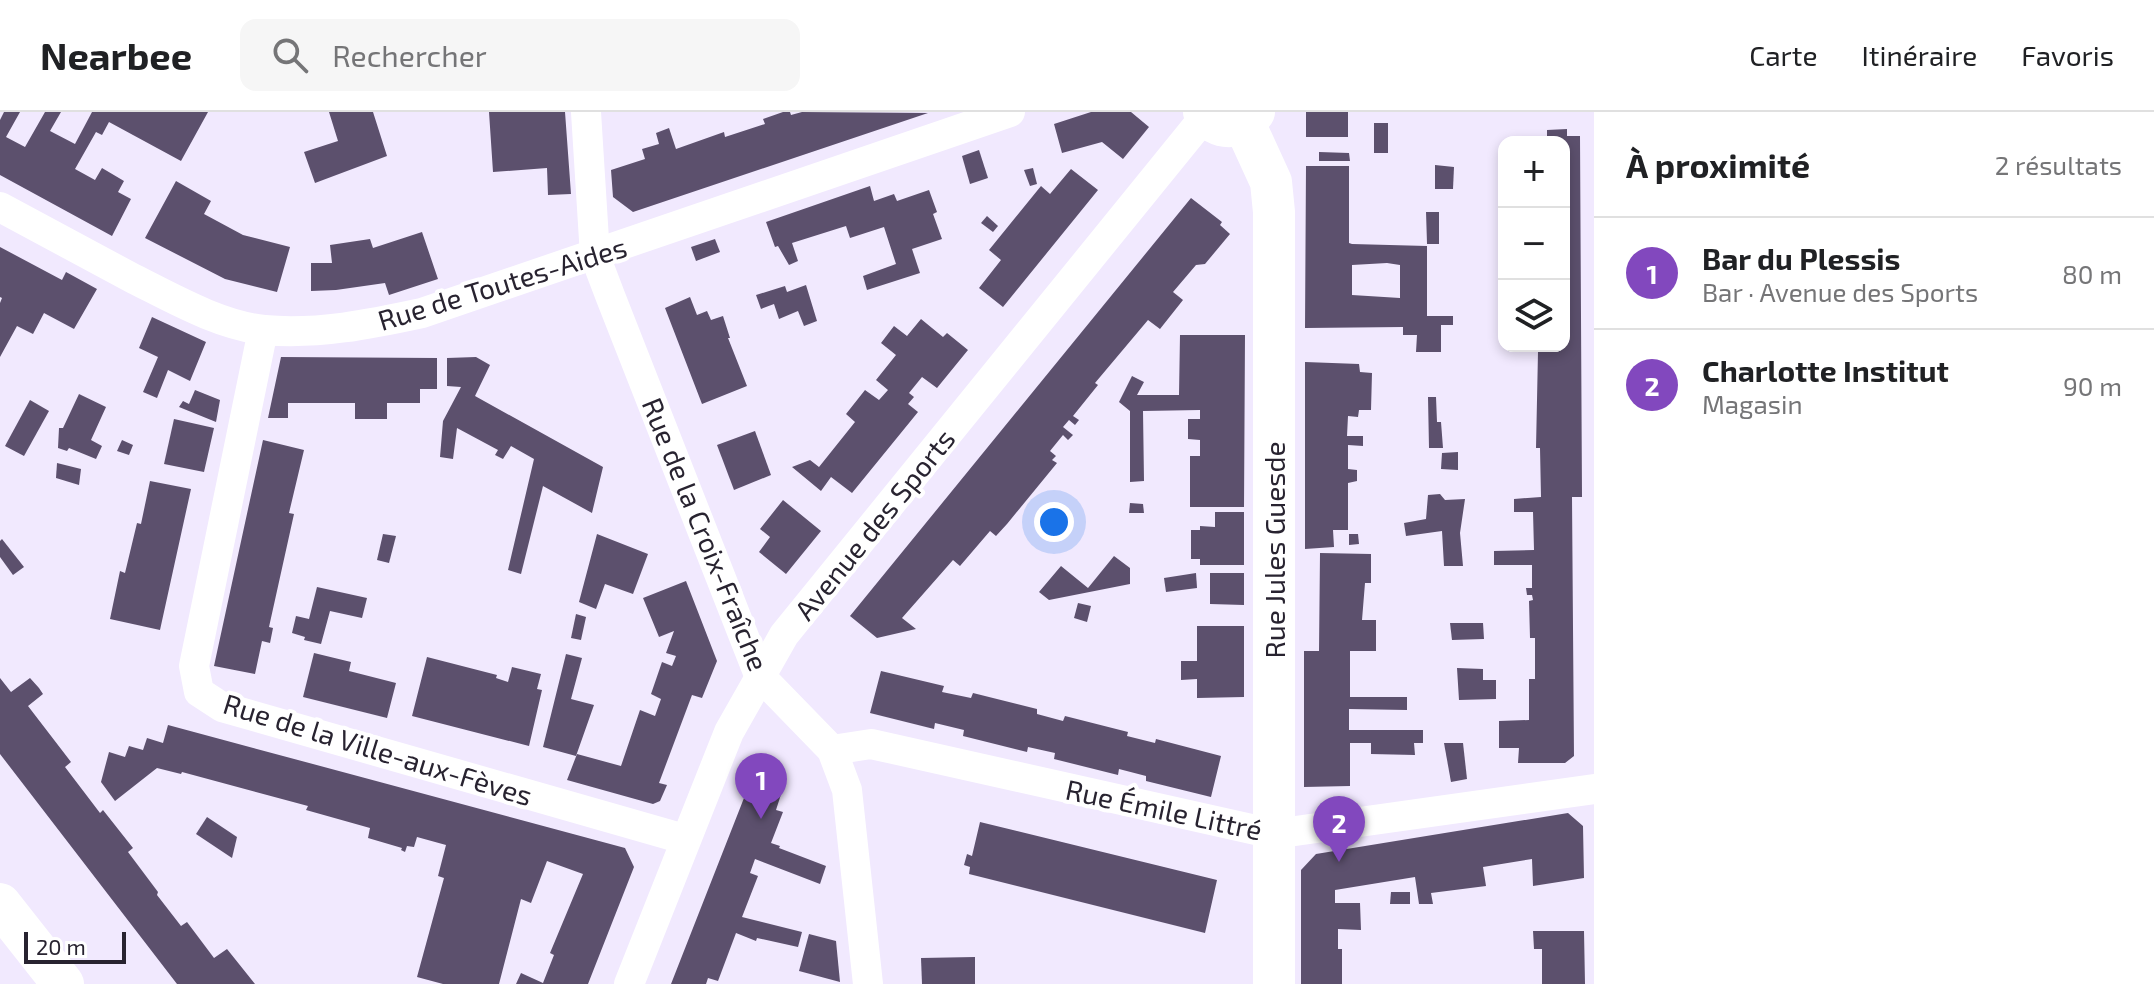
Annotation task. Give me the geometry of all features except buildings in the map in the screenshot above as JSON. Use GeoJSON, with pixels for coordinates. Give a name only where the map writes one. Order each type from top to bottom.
{"type":"FeatureCollection","features":[{"type":"Feature","properties":{"kind":"street","name":"Rue de la Croix-Fraîche"},"geometry":{"type":"LineString","coordinates":[[586,112],[595,256],[759,675],[832,750],[847,790],[868,984]]}},
{"type":"Feature","properties":{"kind":"street","name":"Rue de Toutes-Aides"},"geometry":{"type":"LineString","coordinates":[[0,207],[212,316],[263,330],[322,330],[422,313],[1010,112]]}},
{"type":"Feature","properties":{"kind":"street","name":"Avenue des Sports"},"geometry":{"type":"LineString","coordinates":[[629,984],[729,732],[784,635],[1227,116]]}},
{"type":"Feature","properties":{"kind":"street","name":"Rue Jules Guesde"},"geometry":{"type":"LineString","coordinates":[[1227,116],[1271,182],[1274,212],[1274,984]]}},
{"type":"Feature","properties":{"kind":"street","name":"Rue de la Ville-aux-Fèves"},"geometry":{"type":"LineString","coordinates":[[263,330],[194,666],[199,692],[222,707],[684,839]]}},
{"type":"Feature","properties":{"kind":"street","name":"Rue Émile Littré"},"geometry":{"type":"LineString","coordinates":[[832,750],[871,744],[1274,834],[1594,789]]}},
{"type":"Feature","properties":{"kind":"street"},"geometry":{"type":"LineString","coordinates":[[0,904],[63,984]]}},
{"type":"Feature","properties":{"kind":"place","name":"Bar du Plessis"},"geometry":{"type":"Point","coordinates":[761,819]}},
{"type":"Feature","properties":{"kind":"place","name":"Charlotte Institut"},"geometry":{"type":"Point","coordinates":[1339,862]}}]}
